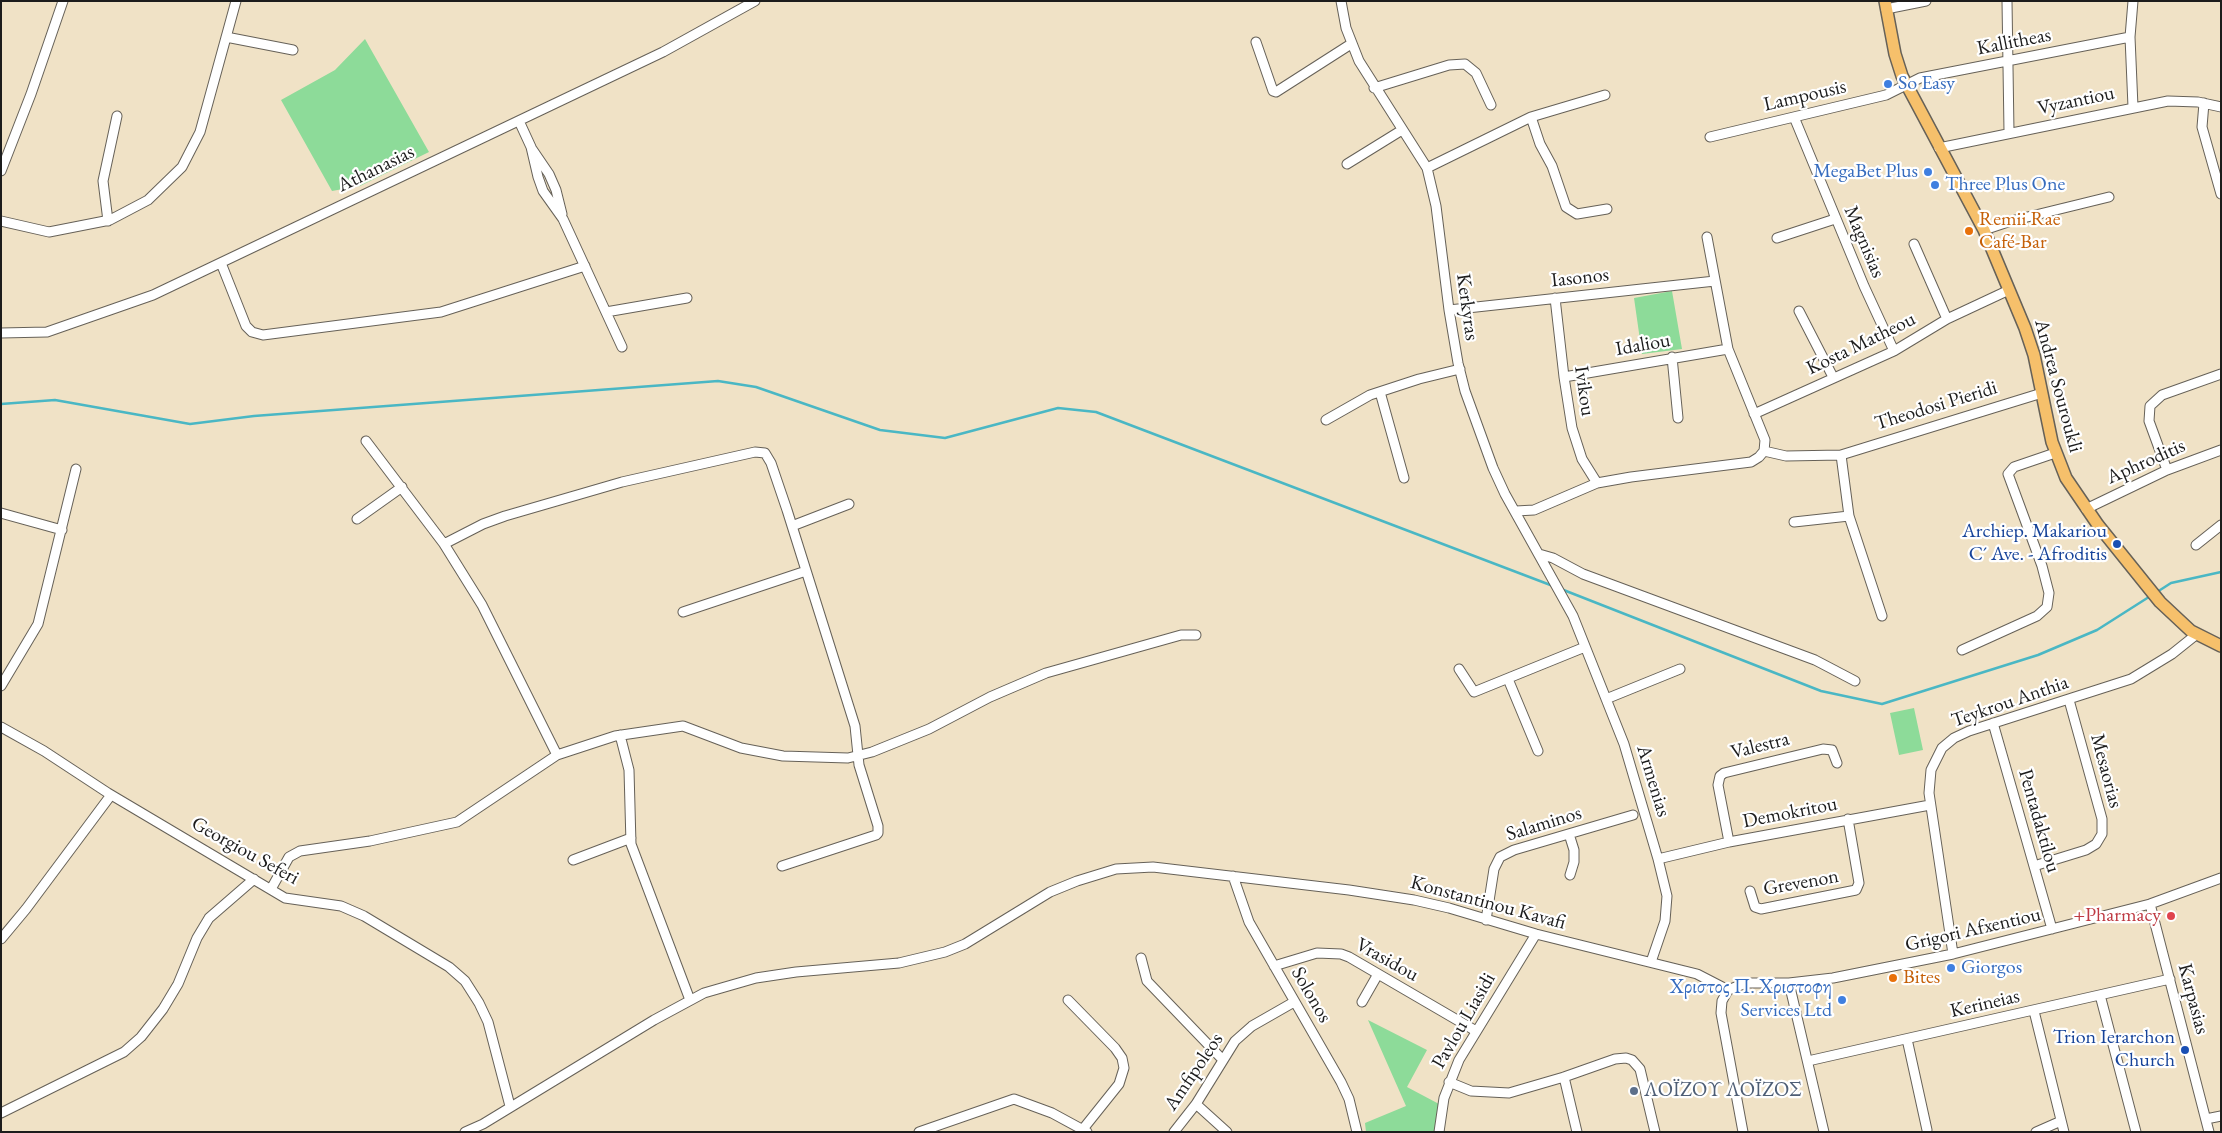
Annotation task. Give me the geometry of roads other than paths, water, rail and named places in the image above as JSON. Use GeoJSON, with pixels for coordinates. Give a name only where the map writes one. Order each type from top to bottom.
{"type":"FeatureCollection","features":[{"type":"Feature","properties":{"kind":"main road","name":"Andrea Souroukli"},"geometry":{"type":"LineString","coordinates":[[1885,5],[1897,61],[1907,85],[1984,230],[2009,290],[2034,355],[2055,453],[2069,483],[2138,576],[2169,612],[2197,634],[2221,646]]}},
{"type":"Feature","properties":{"kind":"street"},"geometry":{"type":"LineString","coordinates":[[1,171],[31,94],[63,1]]}},
{"type":"Feature","properties":{"kind":"street"},"geometry":{"type":"LineString","coordinates":[[1,221],[49,232],[108,221],[148,200],[182,168],[200,132],[236,1]]}},
{"type":"Feature","properties":{"kind":"street","name":"Athanasias"},"geometry":{"type":"LineString","coordinates":[[1,333],[46,332],[153,296],[662,52],[754,1]]}},
{"type":"Feature","properties":{"kind":"street","name":"Kerkyras"},"geometry":{"type":"LineString","coordinates":[[1341,1],[1351,44],[1374,88],[1426,168],[1436,206],[1449,310],[1460,369],[1474,417],[1493,468],[1505,494],[1516,510],[1573,616]]}},
{"type":"Feature","properties":{"kind":"street"},"geometry":{"type":"LineString","coordinates":[[1885,5],[1926,1]]}},
{"type":"Feature","properties":{"kind":"street"},"geometry":{"type":"LineString","coordinates":[[2007,1],[2010,132]]}},
{"type":"Feature","properties":{"kind":"street"},"geometry":{"type":"LineString","coordinates":[[2133,1],[2130,37],[2133,107]]}},
{"type":"Feature","properties":{"kind":"street"},"geometry":{"type":"LineString","coordinates":[[226,37],[293,50]]}},
{"type":"Feature","properties":{"kind":"street","name":"Kallitheas"},"geometry":{"type":"LineString","coordinates":[[1907,85],[1920,78],[2130,37]]}},
{"type":"Feature","properties":{"kind":"street"},"geometry":{"type":"LineString","coordinates":[[1256,42],[1273,90],[1276,92],[1351,44]]}},
{"type":"Feature","properties":{"kind":"street"},"geometry":{"type":"LineString","coordinates":[[1374,88],[1449,65],[1465,64],[1476,73],[1491,104]]}},
{"type":"Feature","properties":{"kind":"street","name":"Lampousis"},"geometry":{"type":"LineString","coordinates":[[1710,137],[1886,96],[1907,85]]}},
{"type":"Feature","properties":{"kind":"street"},"geometry":{"type":"LineString","coordinates":[[1426,168],[1531,117],[1605,95]]}},
{"type":"Feature","properties":{"kind":"street","name":"Vyzantiou"},"geometry":{"type":"LineString","coordinates":[[1939,148],[2133,107],[2168,102],[2204,103],[2221,107]]}},
{"type":"Feature","properties":{"kind":"street"},"geometry":{"type":"LineString","coordinates":[[2204,103],[2202,116],[2203,132],[2221,194]]}},
{"type":"Feature","properties":{"kind":"street"},"geometry":{"type":"LineString","coordinates":[[108,221],[102,181],[117,116]]}},
{"type":"Feature","properties":{"kind":"street","name":"Magnisias"},"geometry":{"type":"LineString","coordinates":[[1794,116],[1835,218],[1894,351]]}},
{"type":"Feature","properties":{"kind":"street"},"geometry":{"type":"LineString","coordinates":[[1531,117],[1540,144],[1554,170],[1566,207],[1578,214],[1607,209]]}},
{"type":"Feature","properties":{"kind":"street"},"geometry":{"type":"LineString","coordinates":[[519,121],[530,147],[544,191],[563,219],[622,347]]}},
{"type":"Feature","properties":{"kind":"street"},"geometry":{"type":"LineString","coordinates":[[1347,164],[1402,130]]}},
{"type":"Feature","properties":{"kind":"street"},"geometry":{"type":"LineString","coordinates":[[1984,230],[2011,221],[2109,197]]}},
{"type":"Feature","properties":{"kind":"street"},"geometry":{"type":"LineString","coordinates":[[1777,238],[1835,218]]}},
{"type":"Feature","properties":{"kind":"street"},"geometry":{"type":"LineString","coordinates":[[1516,510],[1534,510],[1597,484],[1631,477],[1751,462],[1764,451],[1765,440],[1728,349],[1707,237]]}},
{"type":"Feature","properties":{"kind":"street"},"geometry":{"type":"LineString","coordinates":[[1914,244],[1947,319]]}},
{"type":"Feature","properties":{"kind":"street"},"geometry":{"type":"LineString","coordinates":[[221,263],[246,326],[252,332],[263,335],[441,312],[585,266]]}},
{"type":"Feature","properties":{"kind":"street","name":"Iasonos"},"geometry":{"type":"LineString","coordinates":[[1449,310],[1715,281]]}},
{"type":"Feature","properties":{"kind":"street","name":"Kosta Matheou"},"geometry":{"type":"LineString","coordinates":[[1754,414],[1894,351],[1947,319],[2009,290]]}},
{"type":"Feature","properties":{"kind":"street"},"geometry":{"type":"LineString","coordinates":[[606,312],[687,298]]}},
{"type":"Feature","properties":{"kind":"street","name":"Ivikou"},"geometry":{"type":"LineString","coordinates":[[1555,298],[1569,414],[1576,442],[1588,470],[1597,484]]}},
{"type":"Feature","properties":{"kind":"street"},"geometry":{"type":"LineString","coordinates":[[1799,311],[1833,377]]}},
{"type":"Feature","properties":{"kind":"street","name":"Idaliou"},"geometry":{"type":"LineString","coordinates":[[1564,377],[1672,357],[1728,349]]}},
{"type":"Feature","properties":{"kind":"street"},"geometry":{"type":"LineString","coordinates":[[1672,357],[1678,418]]}},
{"type":"Feature","properties":{"kind":"street"},"geometry":{"type":"LineString","coordinates":[[1326,420],[1370,395],[1460,369]]}},
{"type":"Feature","properties":{"kind":"street"},"geometry":{"type":"LineString","coordinates":[[2167,470],[2149,421],[2150,406],[2162,395],[2221,374]]}},
{"type":"Feature","properties":{"kind":"street"},"geometry":{"type":"LineString","coordinates":[[1380,392],[1404,478]]}},
{"type":"Feature","properties":{"kind":"street","name":"Theodosi Pieridi"},"geometry":{"type":"LineString","coordinates":[[1764,451],[1786,456],[1841,454],[2042,393]]}},
{"type":"Feature","properties":{"kind":"street"},"geometry":{"type":"LineString","coordinates":[[366,442],[444,544],[482,605],[557,755]]}},
{"type":"Feature","properties":{"kind":"street","name":"Aphroditis"},"geometry":{"type":"LineString","coordinates":[[2086,508],[2167,470],[2221,450]]}},
{"type":"Feature","properties":{"kind":"street"},"geometry":{"type":"LineString","coordinates":[[444,544],[483,524],[504,516],[622,482],[761,451],[765,453],[771,463],[792,526],[855,726],[858,755],[878,832],[871,837],[782,866]]}},
{"type":"Feature","properties":{"kind":"street"},"geometry":{"type":"LineString","coordinates":[[1962,650],[2037,616],[2047,607],[2049,593],[2042,566],[2008,474],[2014,467],[2055,453]]}},
{"type":"Feature","properties":{"kind":"street"},"geometry":{"type":"LineString","coordinates":[[1841,454],[1849,516],[1882,616]]}},
{"type":"Feature","properties":{"kind":"street"},"geometry":{"type":"LineString","coordinates":[[1,686],[38,624],[76,469]]}},
{"type":"Feature","properties":{"kind":"street"},"geometry":{"type":"LineString","coordinates":[[357,519],[402,487]]}},
{"type":"Feature","properties":{"kind":"street"},"geometry":{"type":"LineString","coordinates":[[792,526],[849,504]]}},
{"type":"Feature","properties":{"kind":"street"},"geometry":{"type":"LineString","coordinates":[[1,513],[62,530]]}},
{"type":"Feature","properties":{"kind":"street"},"geometry":{"type":"LineString","coordinates":[[1794,522],[1849,516]]}},
{"type":"Feature","properties":{"kind":"street"},"geometry":{"type":"LineString","coordinates":[[2196,545],[2221,525]]}},
{"type":"Feature","properties":{"kind":"street"},"geometry":{"type":"LineString","coordinates":[[1541,558],[1553,558],[1583,574],[1816,660],[1855,681]]}},
{"type":"Feature","properties":{"kind":"street"},"geometry":{"type":"LineString","coordinates":[[682,612],[806,571]]}},
{"type":"Feature","properties":{"kind":"street","name":"Armenias"},"geometry":{"type":"LineString","coordinates":[[1573,616],[1625,747],[1665,884],[1667,909],[1662,934],[1651,962]]}},
{"type":"Feature","properties":{"kind":"street"},"geometry":{"type":"LineString","coordinates":[[270,889],[289,857],[300,851],[370,842],[457,822],[557,755],[620,735],[684,726],[741,748],[783,756],[848,758],[872,752],[929,729],[990,697],[1046,672],[1181,634],[1196,635]]}},
{"type":"Feature","properties":{"kind":"street","name":"Teykrou Anthia"},"geometry":{"type":"LineString","coordinates":[[1953,954],[1930,805],[1931,770],[1942,748],[1962,734],[2131,679],[2172,654],[2197,634]]}},
{"type":"Feature","properties":{"kind":"street"},"geometry":{"type":"LineString","coordinates":[[1460,669],[1474,692],[1585,647]]}},
{"type":"Feature","properties":{"kind":"street"},"geometry":{"type":"LineString","coordinates":[[1606,699],[1680,669]]}},
{"type":"Feature","properties":{"kind":"street"},"geometry":{"type":"LineString","coordinates":[[1508,678],[1538,751]]}},
{"type":"Feature","properties":{"kind":"street","name":"Mesaorias"},"geometry":{"type":"LineString","coordinates":[[2034,866],[2086,850],[2096,844],[2102,834],[2102,819],[2069,700]]}},
{"type":"Feature","properties":{"kind":"street","name":"Pentadaktilou"},"geometry":{"type":"LineString","coordinates":[[1993,724],[2052,929]]}},
{"type":"Feature","properties":{"kind":"street","name":"Georgiou Seferi"},"geometry":{"type":"LineString","coordinates":[[1,727],[44,751],[111,795],[285,898],[341,906],[364,916],[449,967],[465,981],[488,1022],[510,1106]]}},
{"type":"Feature","properties":{"kind":"street"},"geometry":{"type":"LineString","coordinates":[[620,735],[629,770],[631,844],[690,1000]]}},
{"type":"Feature","properties":{"kind":"street","name":"Valestra"},"geometry":{"type":"LineString","coordinates":[[1729,842],[1718,785],[1720,776],[1724,773],[1823,749],[1832,750],[1837,763]]}},
{"type":"Feature","properties":{"kind":"street"},"geometry":{"type":"LineString","coordinates":[[1,939],[26,909],[111,795]]}},
{"type":"Feature","properties":{"kind":"street","name":"Demokritou"},"geometry":{"type":"LineString","coordinates":[[1658,859],[1729,842],[1930,805]]}},
{"type":"Feature","properties":{"kind":"street","name":"Salaminos"},"geometry":{"type":"LineString","coordinates":[[1486,920],[1494,869],[1500,858],[1514,850],[1633,815]]}},
{"type":"Feature","properties":{"kind":"street","name":"Grevenon"},"geometry":{"type":"LineString","coordinates":[[1750,891],[1755,907],[1761,909],[1856,890],[1859,883],[1848,819]]}},
{"type":"Feature","properties":{"kind":"street"},"geometry":{"type":"LineString","coordinates":[[1569,834],[1574,850],[1574,862],[1570,875]]}},
{"type":"Feature","properties":{"kind":"street"},"geometry":{"type":"LineString","coordinates":[[573,860],[631,838]]}},
{"type":"Feature","properties":{"kind":"street","name":"Konstantinou Kavafi"},"geometry":{"type":"LineString","coordinates":[[465,1132],[484,1128],[510,1106],[690,1000],[731,984],[756,978],[796,972],[900,963],[945,952],[965,944],[1050,892],[1116,868],[1153,867],[1349,890],[1414,900],[1449,908],[1536,934],[1697,974],[1728,990]]}},
{"type":"Feature","properties":{"kind":"street","name":"Solonos"},"geometry":{"type":"LineString","coordinates":[[1233,876],[1249,922],[1341,1082],[1349,1099],[1357,1132]]}},
{"type":"Feature","properties":{"kind":"street","name":"Grigori Afxentiou"},"geometry":{"type":"LineString","coordinates":[[1728,990],[1746,982],[1790,983],[1833,978],[1953,954],[2150,904],[2221,878]]}},
{"type":"Feature","properties":{"kind":"street"},"geometry":{"type":"LineString","coordinates":[[1,1113],[124,1052],[141,1037],[168,1001],[178,984],[209,918],[254,879]]}},
{"type":"Feature","properties":{"kind":"street","name":"Karpasias"},"geometry":{"type":"LineString","coordinates":[[2150,904],[2208,1132]]}},
{"type":"Feature","properties":{"kind":"street","name":"Pavlou Liasidi"},"geometry":{"type":"LineString","coordinates":[[1439,1132],[1442,1104],[1449,1082],[1476,1031],[1536,934]]}},
{"type":"Feature","properties":{"kind":"street","name":"Vrasidou"},"geometry":{"type":"LineString","coordinates":[[1274,966],[1317,953],[1333,952],[1349,957],[1476,1031]]}},
{"type":"Feature","properties":{"kind":"street"},"geometry":{"type":"LineString","coordinates":[[1141,958],[1148,981],[1222,1059]]}},
{"type":"Feature","properties":{"kind":"street"},"geometry":{"type":"LineString","coordinates":[[1362,1002],[1378,974]]}},
{"type":"Feature","properties":{"kind":"street","name":"Kerineias"},"geometry":{"type":"LineString","coordinates":[[1808,1061],[2170,979]]}},
{"type":"Feature","properties":{"kind":"street"},"geometry":{"type":"LineString","coordinates":[[1790,983],[1824,1132]]}},
{"type":"Feature","properties":{"kind":"street"},"geometry":{"type":"LineString","coordinates":[[1728,990],[1722,1001],[1721,1013],[1743,1132]]}},
{"type":"Feature","properties":{"kind":"street"},"geometry":{"type":"LineString","coordinates":[[2100,995],[2136,1132]]}},
{"type":"Feature","properties":{"kind":"street"},"geometry":{"type":"LineString","coordinates":[[919,1132],[1014,1099],[1052,1112],[1085,1130],[1119,1084],[1124,1068],[1122,1058],[1115,1048],[1068,1000]]}},
{"type":"Feature","properties":{"kind":"street","name":"Amfipoleos"},"geometry":{"type":"LineString","coordinates":[[1174,1132],[1196,1104],[1222,1059],[1243,1033],[1294,1002]]}},
{"type":"Feature","properties":{"kind":"street"},"geometry":{"type":"LineString","coordinates":[[2034,1011],[2064,1132]]}},
{"type":"Feature","properties":{"kind":"street"},"geometry":{"type":"LineString","coordinates":[[1907,1039],[1928,1130]]}},
{"type":"Feature","properties":{"kind":"street"},"geometry":{"type":"LineString","coordinates":[[1449,1082],[1471,1091],[1509,1093],[1564,1077],[1621,1057],[1632,1060],[1640,1068],[1655,1132]]}},
{"type":"Feature","properties":{"kind":"street"},"geometry":{"type":"LineString","coordinates":[[1564,1077],[1577,1132]]}},
{"type":"Feature","properties":{"kind":"street"},"geometry":{"type":"LineString","coordinates":[[1196,1104],[1227,1132]]}},
{"type":"Feature","properties":{"kind":"street"},"geometry":{"type":"LineString","coordinates":[[2206,1120],[2221,1116]]}},
{"type":"Feature","properties":{"kind":"street"},"geometry":{"type":"LineString","coordinates":[[2036,1132],[2061,1121]]}},
{"type":"Feature","properties":{"kind":"waterway"},"geometry":{"type":"LineString","coordinates":[[1,404],[55,400],[190,424],[254,416],[718,381],[756,387],[880,430],[945,438],[1058,408],[1096,412],[1553,586]]}},
{"type":"Feature","properties":{"kind":"waterway"},"geometry":{"type":"LineString","coordinates":[[2157,592],[2171,583],[2221,572]]}},
{"type":"Feature","properties":{"kind":"waterway"},"geometry":{"type":"LineString","coordinates":[[1561,589],[1821,691],[1882,704],[2038,655],[2097,630],[2152,595]]}},
{"type":"Feature","properties":{"kind":"place","name":"So Easy"},"geometry":{"type":"Point","coordinates":[1888,84]}},
{"type":"Feature","properties":{"kind":"place","name":"MegaBet Plus"},"geometry":{"type":"Point","coordinates":[1928,172]}},
{"type":"Feature","properties":{"kind":"place","name":"Three Plus One"},"geometry":{"type":"Point","coordinates":[1935,185]}},
{"type":"Feature","properties":{"kind":"place","name":"Remii Rae Café-Bar"},"geometry":{"type":"Point","coordinates":[1969,231]}},
{"type":"Feature","properties":{"kind":"place","name":"Archiep. Makariou C´ Ave. - Afroditis"},"geometry":{"type":"Point","coordinates":[2117,544]}},
{"type":"Feature","properties":{"kind":"place","name":"+Pharmacy"},"geometry":{"type":"Point","coordinates":[2171,916]}},
{"type":"Feature","properties":{"kind":"place","name":"Giorgos"},"geometry":{"type":"Point","coordinates":[1951,968]}},
{"type":"Feature","properties":{"kind":"place","name":"Bites"},"geometry":{"type":"Point","coordinates":[1893,978]}},
{"type":"Feature","properties":{"kind":"place","name":"Χριστος Π. Χριστοφη Services Ltd"},"geometry":{"type":"Point","coordinates":[1842,1000]}},
{"type":"Feature","properties":{"kind":"place","name":"Trion Ierarchon Church"},"geometry":{"type":"Point","coordinates":[2185,1050]}},
{"type":"Feature","properties":{"kind":"place","name":"ΛΟΪΖΟΥ ΛΟΪΖΟΣ"},"geometry":{"type":"Point","coordinates":[1634,1091]}}]}
